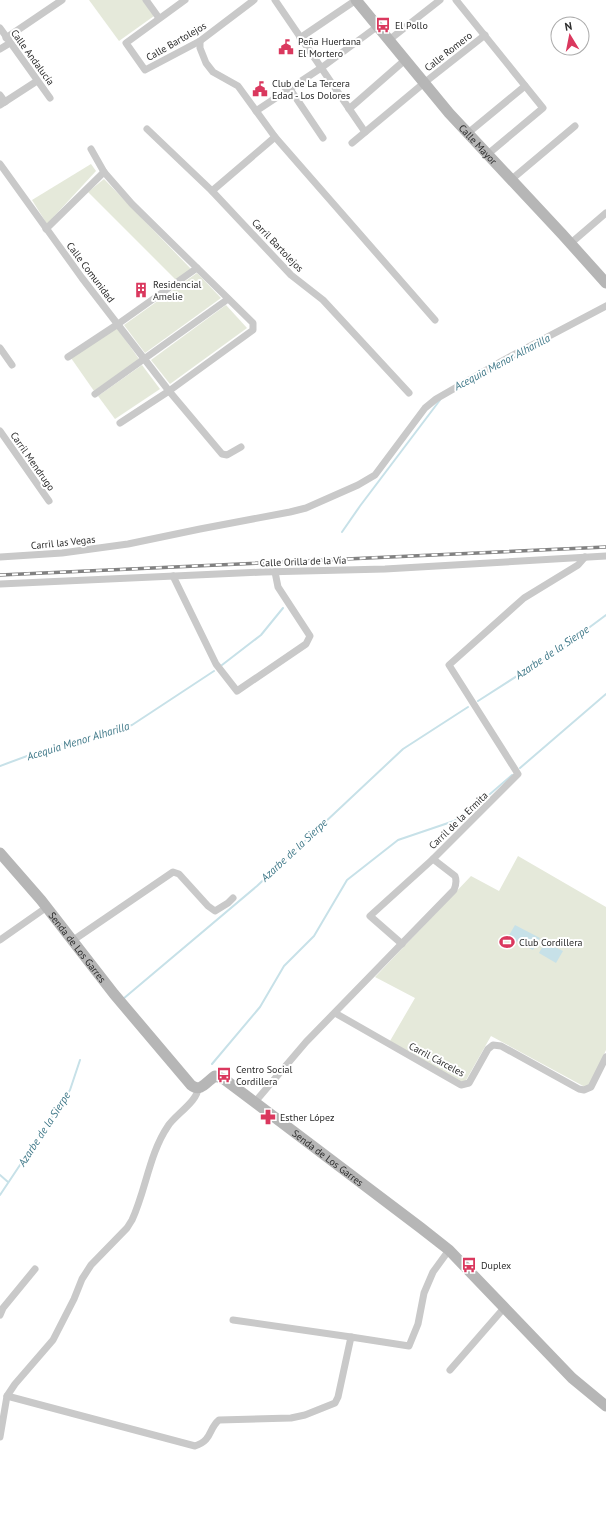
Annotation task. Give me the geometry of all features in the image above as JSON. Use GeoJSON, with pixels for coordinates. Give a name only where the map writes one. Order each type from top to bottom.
{"type":"FeatureCollection","features":[{"type":"Feature","properties":{"kind":"street"},"geometry":{"type":"LineString","coordinates":[[0,49],[8,40],[62,0]]}},
{"type":"Feature","properties":{"kind":"street"},"geometry":{"type":"LineString","coordinates":[[146,0],[159,18],[185,0]]}},
{"type":"Feature","properties":{"kind":"street","name":"Calle Bartolejos"},"geometry":{"type":"LineString","coordinates":[[159,18],[126,43],[146,70],[200,41],[254,0]]}},
{"type":"Feature","properties":{"kind":"street"},"geometry":{"type":"LineString","coordinates":[[275,0],[365,132]]}},
{"type":"Feature","properties":{"kind":"street"},"geometry":{"type":"LineString","coordinates":[[300,38],[356,0]]}},
{"type":"Feature","properties":{"kind":"street","name":"Calle Mayor"},"geometry":{"type":"LineString","coordinates":[[356,0],[404,60],[468,133],[571,243],[606,283]]}},
{"type":"Feature","properties":{"kind":"street"},"geometry":{"type":"LineString","coordinates":[[389,40],[440,0]]}},
{"type":"Feature","properties":{"kind":"street"},"geometry":{"type":"LineString","coordinates":[[456,0],[543,108],[488,154]]}},
{"type":"Feature","properties":{"kind":"street"},"geometry":{"type":"LineString","coordinates":[[256,112],[321,68],[378,26]]}},
{"type":"Feature","properties":{"kind":"street","name":"Calle Andalucía"},"geometry":{"type":"LineString","coordinates":[[0,28],[50,98]]}},
{"type":"Feature","properties":{"kind":"street","name":"Calle Romero"},"geometry":{"type":"LineString","coordinates":[[352,143],[484,35]]}},
{"type":"Feature","properties":{"kind":"street"},"geometry":{"type":"LineString","coordinates":[[200,41],[200,48],[206,63],[213,72],[238,86],[275,137],[435,320]]}},
{"type":"Feature","properties":{"kind":"street"},"geometry":{"type":"LineString","coordinates":[[349,109],[404,60]]}},
{"type":"Feature","properties":{"kind":"street"},"geometry":{"type":"LineString","coordinates":[[0,95],[3,103],[38,81]]}},
{"type":"Feature","properties":{"kind":"street"},"geometry":{"type":"LineString","coordinates":[[468,133],[525,86]]}},
{"type":"Feature","properties":{"kind":"street"},"geometry":{"type":"LineString","coordinates":[[290,89],[324,138]]}},
{"type":"Feature","properties":{"kind":"street"},"geometry":{"type":"LineString","coordinates":[[512,179],[575,126]]}},
{"type":"Feature","properties":{"kind":"street","name":"Carril Bartolejos"},"geometry":{"type":"LineString","coordinates":[[147,129],[212,191],[291,275],[323,300],[409,393]]}},
{"type":"Feature","properties":{"kind":"street"},"geometry":{"type":"LineString","coordinates":[[212,191],[275,137]]}},
{"type":"Feature","properties":{"kind":"street"},"geometry":{"type":"LineString","coordinates":[[91,149],[104,172],[132,204],[253,323],[253,330],[168,391],[120,423]]}},
{"type":"Feature","properties":{"kind":"street","name":"Calle Comunidad"},"geometry":{"type":"LineString","coordinates":[[1,168],[168,391],[222,454],[227,455],[241,447]]}},
{"type":"Feature","properties":{"kind":"street"},"geometry":{"type":"LineString","coordinates":[[46,229],[104,172]]}},
{"type":"Feature","properties":{"kind":"street"},"geometry":{"type":"LineString","coordinates":[[571,243],[606,213]]}},
{"type":"Feature","properties":{"kind":"street"},"geometry":{"type":"LineString","coordinates":[[68,357],[118,324],[196,268]]}},
{"type":"Feature","properties":{"kind":"street"},"geometry":{"type":"LineString","coordinates":[[95,394],[228,299]]}},
{"type":"Feature","properties":{"kind":"street","name":"Carril las Vegas"},"geometry":{"type":"LineString","coordinates":[[0,557],[62,553],[128,544],[306,508],[367,481],[378,472],[425,408],[436,399],[606,306]]}},
{"type":"Feature","properties":{"kind":"street"},"geometry":{"type":"LineString","coordinates":[[0,348],[12,365]]}},
{"type":"Feature","properties":{"kind":"street","name":"Carril Mendrugo"},"geometry":{"type":"LineString","coordinates":[[0,431],[50,501]]}},
{"type":"Feature","properties":{"kind":"street","name":"Calle Orilla de la Vía"},"geometry":{"type":"LineString","coordinates":[[0,584],[275,572],[385,569],[606,556]]}},
{"type":"Feature","properties":{"kind":"street","name":"Carril de la Ermita"},"geometry":{"type":"LineString","coordinates":[[254,1102],[306,1042],[454,890],[456,884],[455,876],[433,859],[518,774],[449,665],[524,598],[578,565],[585,557]]}},
{"type":"Feature","properties":{"kind":"street"},"geometry":{"type":"LineString","coordinates":[[174,576],[216,664],[237,691],[306,644],[310,636],[278,587],[275,572]]}},
{"type":"Feature","properties":{"kind":"street","name":"Senda de Los Garres"},"geometry":{"type":"LineString","coordinates":[[0,853],[47,907],[132,1016],[191,1085],[198,1088],[214,1077],[218,1076],[232,1084],[449,1250],[572,1378],[606,1406]]}},
{"type":"Feature","properties":{"kind":"street"},"geometry":{"type":"LineString","coordinates":[[402,944],[370,916],[433,859]]}},
{"type":"Feature","properties":{"kind":"street"},"geometry":{"type":"LineString","coordinates":[[72,941],[172,872],[179,874],[208,906],[215,911],[233,898]]}},
{"type":"Feature","properties":{"kind":"street"},"geometry":{"type":"LineString","coordinates":[[0,940],[47,907]]}},
{"type":"Feature","properties":{"kind":"street","name":"Carril Cárceles"},"geometry":{"type":"LineString","coordinates":[[335,1013],[461,1084],[469,1083],[488,1049],[493,1045],[501,1046],[578,1089],[584,1090],[591,1087],[606,1057]]}},
{"type":"Feature","properties":{"kind":"street"},"geometry":{"type":"LineString","coordinates":[[0,1437],[7,1396],[15,1384],[53,1340],[74,1299],[82,1279],[91,1265],[127,1228],[132,1220],[162,1135],[175,1117],[195,1097],[198,1088]]}},
{"type":"Feature","properties":{"kind":"street"},"geometry":{"type":"LineString","coordinates":[[233,1320],[409,1346],[418,1324],[424,1293],[433,1272],[449,1250]]}},
{"type":"Feature","properties":{"kind":"street"},"geometry":{"type":"LineString","coordinates":[[0,1315],[3,1308],[35,1269]]}},
{"type":"Feature","properties":{"kind":"street"},"geometry":{"type":"LineString","coordinates":[[450,1370],[504,1308]]}},
{"type":"Feature","properties":{"kind":"street"},"geometry":{"type":"LineString","coordinates":[[7,1396],[195,1446],[204,1442],[208,1438],[214,1425],[219,1420],[291,1418],[305,1415],[335,1403],[338,1397],[351,1337]]}},
{"type":"Feature","properties":{"kind":"shaded area"},"geometry":{"type":"Polygon","coordinates":[[[89,0],[143,0],[154,16],[119,41],[89,0]]]}},
{"type":"Feature","properties":{"kind":"shaded area"},"geometry":{"type":"Polygon","coordinates":[[[91,164],[96,171],[47,224],[32,200],[91,164]]]}},
{"type":"Feature","properties":{"kind":"shaded area"},"geometry":{"type":"Polygon","coordinates":[[[104,179],[191,269],[176,280],[88,192],[104,179]]]}},
{"type":"Feature","properties":{"kind":"shaded area"},"geometry":{"type":"Polygon","coordinates":[[[197,273],[221,298],[145,353],[124,325],[197,273]]]}},
{"type":"Feature","properties":{"kind":"shaded area"},"geometry":{"type":"Polygon","coordinates":[[[226,305],[247,328],[170,384],[151,360],[226,305]]]}},
{"type":"Feature","properties":{"kind":"shaded area"},"geometry":{"type":"Polygon","coordinates":[[[117,328],[139,359],[94,391],[71,358],[117,328]]]}},
{"type":"Feature","properties":{"kind":"shaded area"},"geometry":{"type":"Polygon","coordinates":[[[142,365],[160,389],[115,419],[98,396],[142,365]]]}},
{"type":"Feature","properties":{"kind":"shaded area","name":"Club Cordillera"},"geometry":{"type":"Polygon","coordinates":[[[518,856],[606,907],[606,1050],[589,1086],[585,1087],[491,1036],[465,1082],[460,1082],[390,1041],[415,998],[375,977],[471,876],[499,891],[518,856]]]}},
{"type":"Feature","properties":{"kind":"water"},"geometry":{"type":"Polygon","coordinates":[[[515,925],[540,938],[533,950],[508,937],[515,925]]]}},
{"type":"Feature","properties":{"kind":"water"},"geometry":{"type":"Polygon","coordinates":[[[545,942],[563,951],[556,963],[539,953],[545,942]]]}},
{"type":"Feature","properties":{"kind":"waterway","name":"Acequia Menor Alharilla"},"geometry":{"type":"LineString","coordinates":[[342,532],[440,400]]}},
{"type":"Feature","properties":{"kind":"waterway","name":"Acequia Menor Alharilla"},"geometry":{"type":"LineString","coordinates":[[222,665],[261,635],[283,608]]}},
{"type":"Feature","properties":{"kind":"waterway","name":"Azarbe de la Sierpe"},"geometry":{"type":"LineString","coordinates":[[478,701],[567,644],[606,615]]}},
{"type":"Feature","properties":{"kind":"waterway","name":"Acequia Menor Alharilla"},"geometry":{"type":"LineString","coordinates":[[0,766],[46,749],[132,725],[214,671]]}},
{"type":"Feature","properties":{"kind":"waterway"},"geometry":{"type":"LineString","coordinates":[[520,768],[606,694]]}},
{"type":"Feature","properties":{"kind":"waterway","name":"Azarbe de la Sierpe"},"geometry":{"type":"LineString","coordinates":[[123,999],[257,886],[403,749],[468,707]]}},
{"type":"Feature","properties":{"kind":"waterway"},"geometry":{"type":"LineString","coordinates":[[212,1064],[260,1007],[284,966],[314,936],[347,880],[398,840],[454,821],[475,807],[512,775]]}},
{"type":"Feature","properties":{"kind":"waterway","name":"Azarbe de la Sierpe"},"geometry":{"type":"LineString","coordinates":[[0,1195],[70,1090],[80,1060]]}},
{"type":"Feature","properties":{"kind":"waterway"},"geometry":{"type":"LineString","coordinates":[[0,1175],[8,1182]]}},
{"type":"Feature","properties":{"kind":"railway"},"geometry":{"type":"LineString","coordinates":[[0,575],[606,547]]}},
{"type":"Feature","properties":{"kind":"place","name":"El Pollo"},"geometry":{"type":"Point","coordinates":[383,25]}},
{"type":"Feature","properties":{"kind":"place","name":"Peña Huertana El Mortero"},"geometry":{"type":"Point","coordinates":[286,47]}},
{"type":"Feature","properties":{"kind":"place","name":"Club de La Tercera Edad - Los Dolores"},"geometry":{"type":"Point","coordinates":[260,89]}},
{"type":"Feature","properties":{"kind":"place","name":"Residencial Amelie"},"geometry":{"type":"Point","coordinates":[141,290]}},
{"type":"Feature","properties":{"kind":"place","name":"Club Cordillera"},"geometry":{"type":"Point","coordinates":[507,942]}},
{"type":"Feature","properties":{"kind":"place","name":"Centro Social Cordillera"},"geometry":{"type":"Point","coordinates":[224,1075]}},
{"type":"Feature","properties":{"kind":"place","name":"Esther López"},"geometry":{"type":"Point","coordinates":[268,1117]}},
{"type":"Feature","properties":{"kind":"place","name":"Duplex"},"geometry":{"type":"Point","coordinates":[469,1265]}}]}
